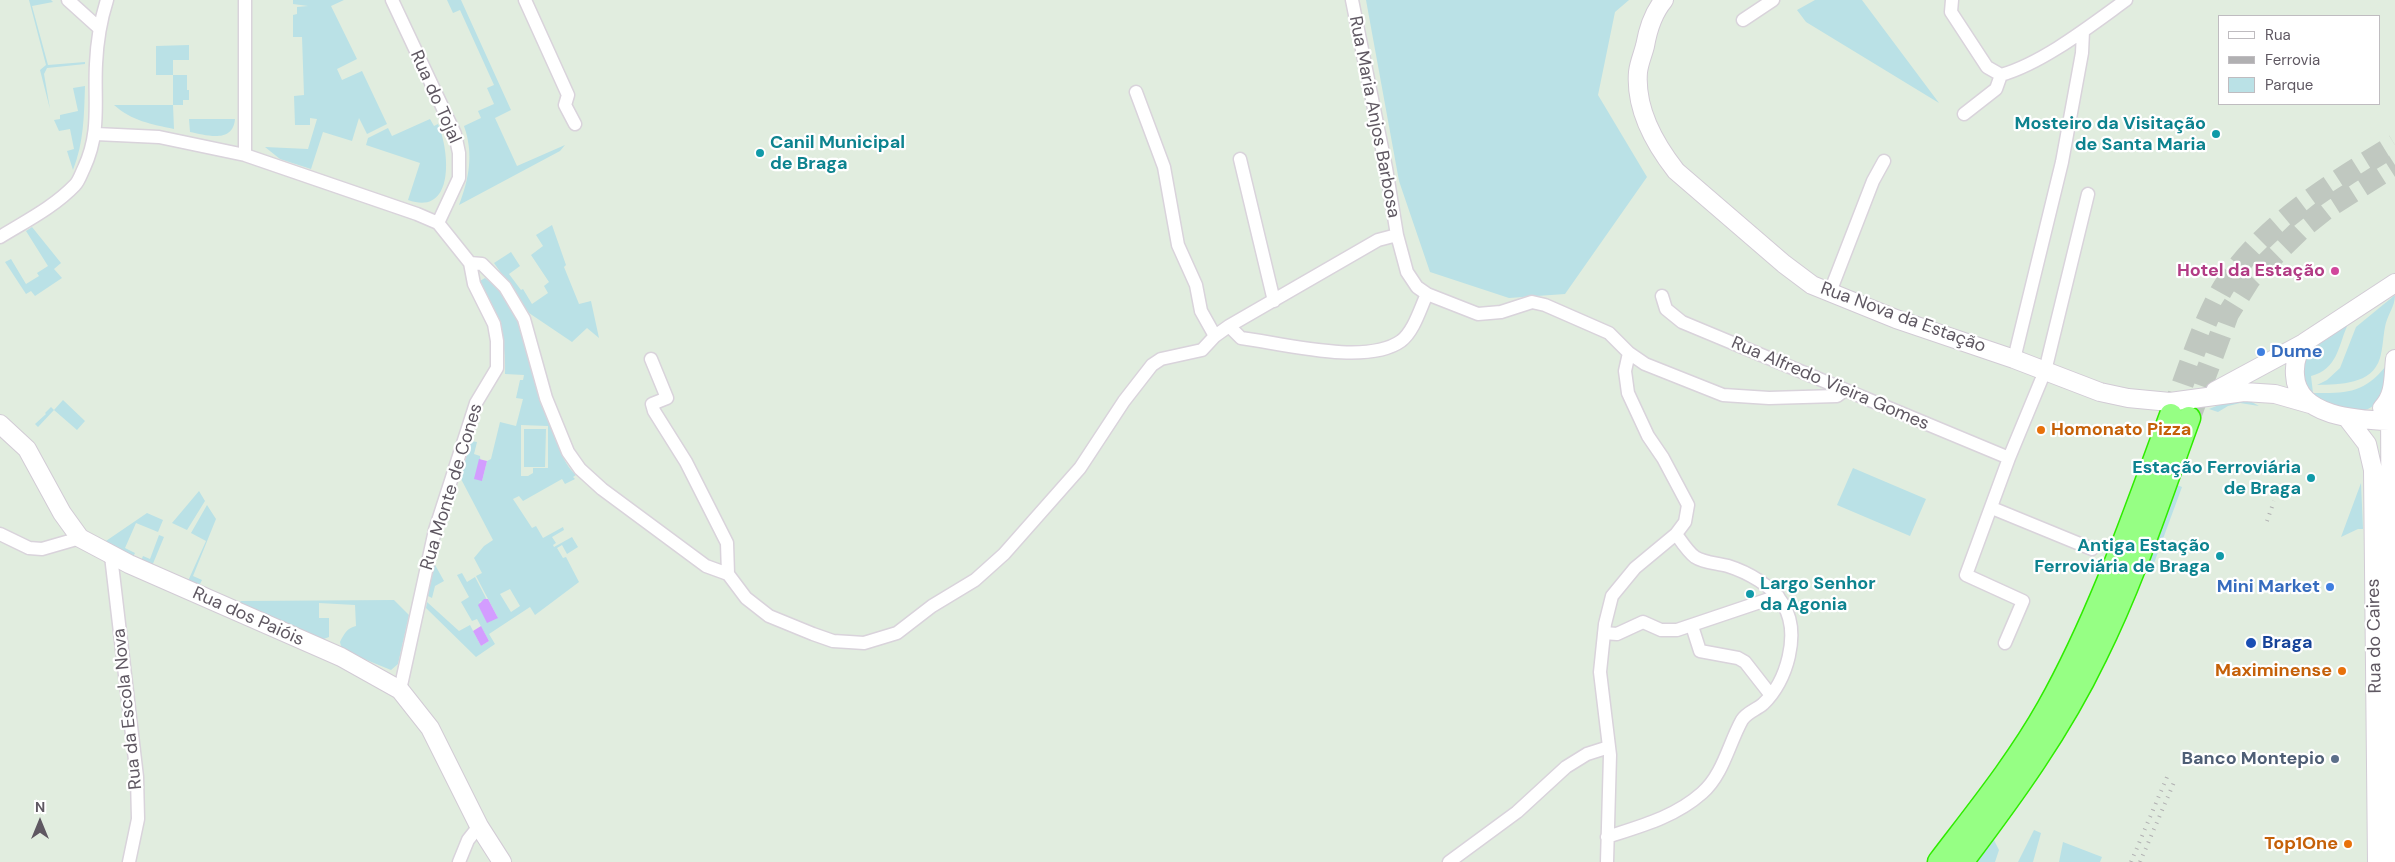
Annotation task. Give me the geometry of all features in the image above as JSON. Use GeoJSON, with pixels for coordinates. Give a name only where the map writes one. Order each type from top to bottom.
{"type":"FeatureCollection","features":[{"type":"Feature","properties":{"kind":"highway"},"geometry":{"type":"LineString","coordinates":[[1939,862],[2018,756],[2047,708],[2098,608],[2186,411]]}},
{"type":"Feature","properties":{"kind":"highway"},"geometry":{"type":"LineString","coordinates":[[1962,862],[2009,800],[2041,753],[2096,655],[2120,604],[2186,411]]}},
{"type":"Feature","properties":{"kind":"street"},"geometry":{"type":"LineString","coordinates":[[68,0],[98,28]]}},
{"type":"Feature","properties":{"kind":"street"},"geometry":{"type":"LineString","coordinates":[[0,237],[53,204],[77,184],[91,153],[96,134],[98,28],[107,0]]}},
{"type":"Feature","properties":{"kind":"street"},"geometry":{"type":"LineString","coordinates":[[245,0],[245,155]]}},
{"type":"Feature","properties":{"kind":"street","name":"Rua do Tojal"},"geometry":{"type":"LineString","coordinates":[[392,0],[455,134],[459,153],[459,178],[438,223]]}},
{"type":"Feature","properties":{"kind":"street"},"geometry":{"type":"LineString","coordinates":[[525,0],[568,95],[565,105],[575,124]]}},
{"type":"Feature","properties":{"kind":"street","name":"Rua Maria Anjos Barbosa"},"geometry":{"type":"LineString","coordinates":[[1352,0],[1386,168],[1397,235],[1407,272],[1417,287],[1427,294]]}},
{"type":"Feature","properties":{"kind":"street","name":"Rua Nova da Estação"},"geometry":{"type":"LineString","coordinates":[[1664,0],[1658,8],[1648,32],[1638,73],[1641,101],[1647,127],[1661,152],[1676,171],[1702,196],[1784,264],[1812,285],[1896,319],[2014,359],[2100,392],[2128,398],[2170,402],[2186,411]]}},
{"type":"Feature","properties":{"kind":"street"},"geometry":{"type":"LineString","coordinates":[[1743,20],[1772,0]]}},
{"type":"Feature","properties":{"kind":"street"},"geometry":{"type":"LineString","coordinates":[[1952,0],[1951,12],[1987,67],[2002,75]]}},
{"type":"Feature","properties":{"kind":"street"},"geometry":{"type":"LineString","coordinates":[[1964,114],[1996,89],[2002,75],[2016,70],[2083,31],[2126,0]]}},
{"type":"Feature","properties":{"kind":"street"},"geometry":{"type":"LineString","coordinates":[[2014,359],[2062,162],[2082,53],[2083,31]]}},
{"type":"Feature","properties":{"kind":"street"},"geometry":{"type":"LineString","coordinates":[[1136,92],[1164,167],[1178,245],[1196,285],[1201,311],[1214,336]]}},
{"type":"Feature","properties":{"kind":"street"},"geometry":{"type":"LineString","coordinates":[[96,134],[159,138],[245,155],[417,214],[438,223],[470,262],[482,264],[504,287],[524,318],[546,398],[568,452],[580,469],[602,489],[706,566],[728,574],[746,598],[769,616],[833,641],[864,643],[897,633],[932,606],[976,580],[1004,554],[1080,468],[1124,401],[1152,365],[1161,360],[1202,350],[1214,336],[1229,326],[1378,240],[1397,235]]}},
{"type":"Feature","properties":{"kind":"street"},"geometry":{"type":"LineString","coordinates":[[1240,159],[1274,301]]}},
{"type":"Feature","properties":{"kind":"street"},"geometry":{"type":"LineString","coordinates":[[1830,292],[1873,181],[1884,161]]}},
{"type":"Feature","properties":{"kind":"street"},"geometry":{"type":"LineString","coordinates":[[2005,643],[2023,601],[1966,575],[2009,458],[2045,371],[2088,194]]}},
{"type":"Feature","properties":{"kind":"street","name":"Rua Monte de Cones"},"geometry":{"type":"LineString","coordinates":[[400,690],[435,530],[476,403],[497,368],[497,340],[494,324],[474,284],[470,262]]}},
{"type":"Feature","properties":{"kind":"street","name":"Rua Nova da Estação"},"geometry":{"type":"LineString","coordinates":[[2186,411],[2305,342],[2395,283]]}},
{"type":"Feature","properties":{"kind":"street"},"geometry":{"type":"LineString","coordinates":[[1229,326],[1241,338],[1349,353],[1372,351],[1392,346],[1401,340],[1411,328],[1427,294],[1478,314],[1501,312],[1532,302],[1545,305],[1595,325],[1609,333],[1629,353],[1645,364],[1723,394],[1769,398],[1837,396],[1845,390]]}},
{"type":"Feature","properties":{"kind":"street","name":"Rua Alfredo Vieira Gomes"},"geometry":{"type":"LineString","coordinates":[[1662,296],[1666,309],[1682,322],[2009,458]]}},
{"type":"Feature","properties":{"kind":"street"},"geometry":{"type":"LineString","coordinates":[[2305,342],[2298,353],[2295,378],[2300,393],[2310,404]]}},
{"type":"Feature","properties":{"kind":"street"},"geometry":{"type":"LineString","coordinates":[[1607,862],[1610,755],[1600,672],[1604,633],[1612,596],[1635,568],[1676,534],[1685,522],[1688,505],[1663,458],[1648,436],[1628,393],[1625,371],[1629,353]]}},
{"type":"Feature","properties":{"kind":"street"},"geometry":{"type":"LineString","coordinates":[[651,359],[667,398],[652,404],[654,411],[686,462],[727,543],[728,574]]}},
{"type":"Feature","properties":{"kind":"street","name":"Rua do Caires"},"geometry":{"type":"LineString","coordinates":[[2392,862],[2392,421],[2390,399],[2395,368]]}},
{"type":"Feature","properties":{"kind":"street","name":"Rua Nova da Estação"},"geometry":{"type":"LineString","coordinates":[[2186,411],[2222,394],[2256,393],[2275,394],[2353,419]]}},
{"type":"Feature","properties":{"kind":"street"},"geometry":{"type":"LineString","coordinates":[[2353,419],[2378,412],[2390,399]]}},
{"type":"Feature","properties":{"kind":"street"},"geometry":{"type":"LineString","coordinates":[[2353,419],[2392,421]]}},
{"type":"Feature","properties":{"kind":"street","name":"Rua do Caires"},"geometry":{"type":"LineString","coordinates":[[2353,419],[2367,444],[2373,470],[2377,862]]}},
{"type":"Feature","properties":{"kind":"street","name":"Rua dos Paióis"},"geometry":{"type":"LineString","coordinates":[[0,424],[27,448],[62,513],[80,538],[111,556],[340,658],[400,690],[430,728],[479,826],[502,862]]}},
{"type":"Feature","properties":{"kind":"street"},"geometry":{"type":"LineString","coordinates":[[1992,508],[2092,549]]}},
{"type":"Feature","properties":{"kind":"street"},"geometry":{"type":"LineString","coordinates":[[0,534],[29,548],[42,548],[80,538]]}},
{"type":"Feature","properties":{"kind":"street"},"geometry":{"type":"LineString","coordinates":[[1607,837],[1661,819],[1682,808],[1704,792],[1713,780],[1743,718],[1763,704],[1784,670],[1792,630],[1789,614],[1778,596],[1762,583],[1735,569],[1696,557],[1676,534]]}},
{"type":"Feature","properties":{"kind":"street","name":"Rua da Escola Nova"},"geometry":{"type":"LineString","coordinates":[[111,556],[137,778],[138,819],[129,862]]}},
{"type":"Feature","properties":{"kind":"street"},"geometry":{"type":"LineString","coordinates":[[1604,633],[1617,634],[1644,622],[1661,630],[1692,626],[1715,616],[1778,596]]}},
{"type":"Feature","properties":{"kind":"street"},"geometry":{"type":"LineString","coordinates":[[1692,626],[1700,651],[1738,658],[1745,662],[1770,694]]}},
{"type":"Feature","properties":{"kind":"street"},"geometry":{"type":"LineString","coordinates":[[1449,862],[1517,812],[1566,767],[1586,754],[1609,747]]}},
{"type":"Feature","properties":{"kind":"street"},"geometry":{"type":"LineString","coordinates":[[459,862],[468,840],[479,826]]}},
{"type":"Feature","properties":{"kind":"green space"},"geometry":{"type":"Polygon","coordinates":[[[29,0],[51,0],[53,2],[32,6],[48,65],[85,62],[85,64],[47,68],[44,74],[50,109],[40,70],[46,65],[29,0]]]}},
{"type":"Feature","properties":{"kind":"green space"},"geometry":{"type":"Polygon","coordinates":[[[293,0],[344,0],[331,6],[357,59],[337,69],[342,80],[362,71],[387,124],[367,134],[359,118],[352,141],[323,132],[311,169],[280,159],[265,147],[308,149],[317,119],[310,118],[310,125],[295,125],[294,96],[304,95],[302,37],[293,37],[293,15],[297,14],[297,7],[308,6],[293,4],[293,0]]]}},
{"type":"Feature","properties":{"kind":"green space"},"geometry":{"type":"Polygon","coordinates":[[[447,0],[461,0],[511,110],[495,118],[517,166],[565,145],[560,151],[459,205],[468,176],[469,166],[469,146],[464,126],[481,118],[478,111],[494,104],[487,88],[494,85],[460,10],[453,13],[447,0]]]}},
{"type":"Feature","properties":{"kind":"green space"},"geometry":{"type":"Polygon","coordinates":[[[1366,0],[1629,0],[1615,12],[1598,95],[1647,177],[1565,294],[1509,298],[1430,272],[1399,181],[1366,0]]]}},
{"type":"Feature","properties":{"kind":"green space"},"geometry":{"type":"Polygon","coordinates":[[[1815,0],[1862,0],[1939,103],[1806,22],[1797,10],[1815,0]]]}},
{"type":"Feature","properties":{"kind":"green space"},"geometry":{"type":"Polygon","coordinates":[[[189,45],[189,60],[173,60],[173,75],[156,75],[156,46],[189,45]]]}},
{"type":"Feature","properties":{"kind":"green space"},"geometry":{"type":"Polygon","coordinates":[[[173,75],[187,75],[189,100],[183,100],[183,105],[173,105],[173,75]]]}},
{"type":"Feature","properties":{"kind":"green space"},"geometry":{"type":"Polygon","coordinates":[[[85,86],[81,139],[73,170],[67,151],[74,149],[70,129],[59,131],[54,120],[60,119],[60,115],[78,111],[73,88],[85,86]]]}},
{"type":"Feature","properties":{"kind":"green space"},"geometry":{"type":"Polygon","coordinates":[[[114,105],[173,105],[174,129],[135,118],[114,105]]]}},
{"type":"Feature","properties":{"kind":"green space"},"geometry":{"type":"Polygon","coordinates":[[[189,119],[235,119],[233,127],[229,132],[224,135],[211,136],[190,132],[189,119]]]}},
{"type":"Feature","properties":{"kind":"green space"},"geometry":{"type":"Polygon","coordinates":[[[430,119],[434,126],[438,124],[442,136],[446,164],[445,178],[441,191],[434,199],[423,203],[408,200],[420,163],[366,145],[368,138],[388,128],[392,136],[430,119]]]}},
{"type":"Feature","properties":{"kind":"green space"},"geometry":{"type":"Polygon","coordinates":[[[552,225],[566,265],[564,267],[579,304],[591,301],[599,338],[587,328],[572,342],[529,313],[494,263],[511,252],[520,266],[509,274],[521,290],[523,289],[532,304],[548,293],[544,286],[549,282],[531,255],[543,246],[536,235],[552,225]]]}},
{"type":"Feature","properties":{"kind":"green space"},"geometry":{"type":"Polygon","coordinates":[[[32,227],[61,263],[54,269],[62,278],[35,296],[31,291],[26,294],[5,262],[11,259],[26,284],[39,276],[37,273],[48,266],[26,231],[32,227]]]}},
{"type":"Feature","properties":{"kind":"green space"},"geometry":{"type":"Polygon","coordinates":[[[485,278],[497,287],[515,314],[521,328],[541,405],[553,428],[564,459],[576,475],[573,477],[575,479],[565,484],[562,479],[523,501],[519,496],[513,499],[532,528],[536,526],[543,538],[563,527],[564,530],[552,537],[556,543],[553,545],[554,547],[572,537],[578,547],[567,554],[562,545],[557,548],[563,558],[566,557],[579,582],[535,615],[530,607],[489,634],[495,644],[476,657],[426,608],[427,602],[459,631],[470,625],[481,646],[489,641],[477,619],[472,621],[461,602],[469,597],[457,575],[462,573],[467,582],[475,577],[487,600],[479,602],[498,618],[476,576],[482,573],[474,558],[484,546],[493,540],[460,477],[471,441],[477,442],[474,454],[480,456],[482,481],[487,461],[491,459],[500,422],[516,426],[523,399],[516,398],[520,380],[523,380],[524,375],[505,374],[504,349],[499,326],[478,282],[485,278]],[[521,425],[521,476],[528,476],[533,473],[533,468],[548,468],[548,426],[521,425]],[[510,589],[500,594],[511,612],[520,606],[510,589]]]}},
{"type":"Feature","properties":{"kind":"green space"},"geometry":{"type":"Polygon","coordinates":[[[2395,295],[2384,331],[2380,358],[2376,367],[2363,378],[2354,381],[2317,385],[2327,380],[2340,368],[2356,327],[2395,295]]]}},
{"type":"Feature","properties":{"kind":"green space"},"geometry":{"type":"Polygon","coordinates":[[[2348,324],[2332,362],[2320,373],[2311,376],[2313,393],[2345,392],[2362,387],[2370,382],[2386,366],[2383,390],[2379,399],[2367,409],[2358,411],[2334,405],[2318,398],[2304,388],[2303,360],[2309,351],[2348,324]]]}},
{"type":"Feature","properties":{"kind":"green space"},"geometry":{"type":"Polygon","coordinates":[[[63,400],[85,421],[77,430],[54,410],[63,400]]]}},
{"type":"Feature","properties":{"kind":"green space"},"geometry":{"type":"Polygon","coordinates":[[[2248,400],[2259,406],[2240,403],[2228,406],[2218,412],[2209,409],[2226,402],[2248,400]]]}},
{"type":"Feature","properties":{"kind":"green space"},"geometry":{"type":"Polygon","coordinates":[[[51,407],[54,410],[38,427],[35,424],[51,407]]]}},
{"type":"Feature","properties":{"kind":"green space"},"geometry":{"type":"Polygon","coordinates":[[[524,429],[546,429],[545,467],[524,467],[524,429]]]}},
{"type":"Feature","properties":{"kind":"green space"},"geometry":{"type":"Polygon","coordinates":[[[1853,468],[1926,499],[1910,536],[1837,505],[1853,468]]]}},
{"type":"Feature","properties":{"kind":"green space"},"geometry":{"type":"Polygon","coordinates":[[[2361,483],[2363,529],[2358,529],[2341,537],[2361,483]]]}},
{"type":"Feature","properties":{"kind":"green space"},"geometry":{"type":"Polygon","coordinates":[[[2177,485],[2182,487],[2153,566],[2148,564],[2177,485]]]}},
{"type":"Feature","properties":{"kind":"green space"},"geometry":{"type":"Polygon","coordinates":[[[199,491],[205,501],[187,530],[172,523],[199,491]]]}},
{"type":"Feature","properties":{"kind":"green space"},"geometry":{"type":"Polygon","coordinates":[[[207,505],[216,519],[193,576],[202,580],[199,586],[188,581],[206,541],[191,533],[207,505]]]}},
{"type":"Feature","properties":{"kind":"green space"},"geometry":{"type":"Polygon","coordinates":[[[147,513],[163,520],[158,532],[136,523],[125,548],[135,553],[133,557],[103,543],[147,513]]]}},
{"type":"Feature","properties":{"kind":"green space"},"geometry":{"type":"Polygon","coordinates":[[[159,535],[164,537],[152,566],[141,561],[143,556],[150,559],[159,535]]]}},
{"type":"Feature","properties":{"kind":"green space"},"geometry":{"type":"Polygon","coordinates":[[[434,563],[444,581],[435,586],[432,598],[428,596],[434,563]]]}},
{"type":"Feature","properties":{"kind":"green space"},"geometry":{"type":"Polygon","coordinates":[[[394,600],[409,615],[398,664],[391,670],[342,650],[340,642],[343,636],[348,630],[356,626],[355,605],[319,603],[319,618],[329,618],[329,637],[321,640],[238,604],[241,601],[394,600]]]}},
{"type":"Feature","properties":{"kind":"green space"},"geometry":{"type":"Polygon","coordinates":[[[2034,830],[2041,833],[2033,862],[2018,862],[2034,830]]]}},
{"type":"Feature","properties":{"kind":"green space"},"geometry":{"type":"Polygon","coordinates":[[[1994,840],[1999,850],[1995,862],[1977,862],[1994,840]]]}},
{"type":"Feature","properties":{"kind":"green space"},"geometry":{"type":"Polygon","coordinates":[[[2063,842],[2102,857],[2100,862],[2059,862],[2063,842]]]}},
{"type":"Feature","properties":{"kind":"shaded area"},"geometry":{"type":"Polygon","coordinates":[[[479,459],[487,461],[482,481],[474,479],[479,459]]]}},
{"type":"Feature","properties":{"kind":"shaded area"},"geometry":{"type":"Polygon","coordinates":[[[484,599],[488,599],[498,618],[487,623],[478,605],[484,599]]]}},
{"type":"Feature","properties":{"kind":"shaded area"},"geometry":{"type":"Polygon","coordinates":[[[481,626],[489,641],[481,646],[473,631],[481,626]]]}},
{"type":"Feature","properties":{"kind":"tunnel"},"geometry":{"type":"LineString","coordinates":[[2171,415],[2208,318],[2223,288],[2239,265],[2278,225],[2301,207],[2348,174],[2395,145]]}},
{"type":"Feature","properties":{"kind":"tunnel"},"geometry":{"type":"LineString","coordinates":[[2190,417],[2228,314],[2250,279],[2302,228],[2327,208],[2395,165]]}},
{"type":"Feature","properties":{"kind":"railway"},"geometry":{"type":"LineString","coordinates":[[2267,521],[2274,501]]}},
{"type":"Feature","properties":{"kind":"railway"},"geometry":{"type":"LineString","coordinates":[[2131,862],[2167,777]]}},
{"type":"Feature","properties":{"kind":"railway"},"geometry":{"type":"LineString","coordinates":[[2140,862],[2175,780]]}},
{"type":"Feature","properties":{"kind":"place","name":"Mosteiro da Visitação de Santa Maria"},"geometry":{"type":"Point","coordinates":[2216,134]}},
{"type":"Feature","properties":{"kind":"place","name":"Canil Municipal de Braga"},"geometry":{"type":"Point","coordinates":[760,153]}},
{"type":"Feature","properties":{"kind":"place","name":"Hotel da Estação"},"geometry":{"type":"Point","coordinates":[2335,271]}},
{"type":"Feature","properties":{"kind":"place","name":"Dume"},"geometry":{"type":"Point","coordinates":[2261,352]}},
{"type":"Feature","properties":{"kind":"place","name":"Homonato Pizza"},"geometry":{"type":"Point","coordinates":[2041,430]}},
{"type":"Feature","properties":{"kind":"place","name":"Estação Ferroviária de Braga"},"geometry":{"type":"Point","coordinates":[2311,478]}},
{"type":"Feature","properties":{"kind":"place","name":"Antiga Estação Ferroviária de Braga"},"geometry":{"type":"Point","coordinates":[2220,556]}},
{"type":"Feature","properties":{"kind":"place","name":"Mini Market"},"geometry":{"type":"Point","coordinates":[2330,587]}},
{"type":"Feature","properties":{"kind":"place","name":"Largo Senhor da Agonia"},"geometry":{"type":"Point","coordinates":[1750,594]}},
{"type":"Feature","properties":{"kind":"place","name":"Braga"},"geometry":{"type":"Point","coordinates":[2251,643]}},
{"type":"Feature","properties":{"kind":"place","name":"Maximinense"},"geometry":{"type":"Point","coordinates":[2342,671]}},
{"type":"Feature","properties":{"kind":"place","name":"Banco Montepio"},"geometry":{"type":"Point","coordinates":[2335,759]}},
{"type":"Feature","properties":{"kind":"place","name":"Top1One"},"geometry":{"type":"Point","coordinates":[2348,844]}}]}
